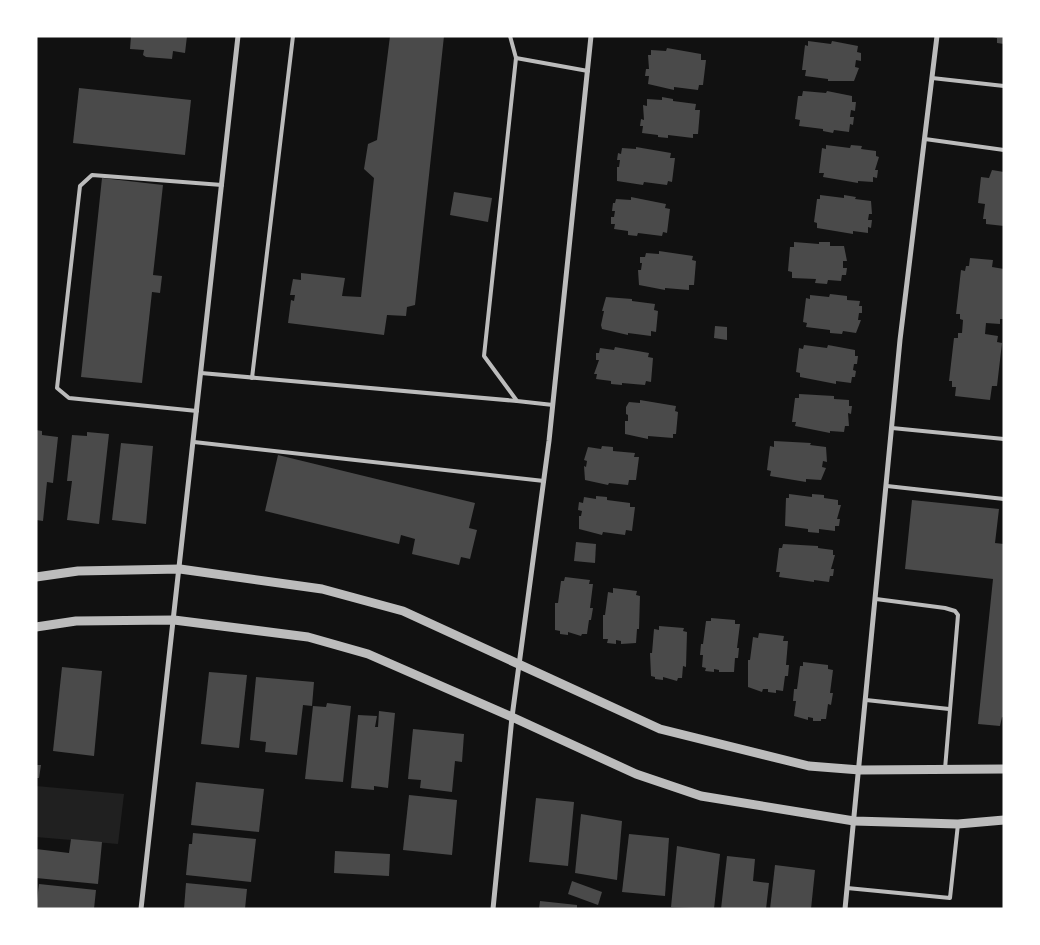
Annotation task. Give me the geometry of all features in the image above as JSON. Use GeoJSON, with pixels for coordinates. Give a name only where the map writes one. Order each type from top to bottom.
{"type":"FeatureCollection","features":[{"type":"Feature","properties":{"kind":"street"},"geometry":{"type":"LineString","coordinates":[[141,909],[238,36]]}},
{"type":"Feature","properties":{"kind":"street"},"geometry":{"type":"LineString","coordinates":[[493,909],[512,717],[553,405],[591,36]]}},
{"type":"Feature","properties":{"kind":"street"},"geometry":{"type":"LineString","coordinates":[[845,909],[892,428],[937,36]]}},
{"type":"Feature","properties":{"kind":"street"},"geometry":{"type":"LineString","coordinates":[[36,577],[78,571],[180,569],[322,589],[402,611],[660,729],[809,766],[860,770],[1004,769]]}},
{"type":"Feature","properties":{"kind":"street"},"geometry":{"type":"LineString","coordinates":[[36,627],[76,621],[174,620],[308,637],[368,654],[636,774],[701,796],[854,821],[958,824],[1004,820]]}},
{"type":"Feature","properties":{"kind":"lane"},"geometry":{"type":"LineString","coordinates":[[252,378],[292,36]]}},
{"type":"Feature","properties":{"kind":"lane"},"geometry":{"type":"LineString","coordinates":[[510,36],[516,58],[484,356],[516,401]]}},
{"type":"Feature","properties":{"kind":"lane"},"geometry":{"type":"LineString","coordinates":[[516,58],[588,71]]}},
{"type":"Feature","properties":{"kind":"lane"},"geometry":{"type":"LineString","coordinates":[[932,78],[1004,86]]}},
{"type":"Feature","properties":{"kind":"lane"},"geometry":{"type":"LineString","coordinates":[[924,139],[1004,150]]}},
{"type":"Feature","properties":{"kind":"lane"},"geometry":{"type":"LineString","coordinates":[[197,411],[69,398],[57,388],[80,186],[92,175],[222,186]]}},
{"type":"Feature","properties":{"kind":"lane"},"geometry":{"type":"LineString","coordinates":[[201,373],[553,405]]}},
{"type":"Feature","properties":{"kind":"lane"},"geometry":{"type":"LineString","coordinates":[[892,428],[1004,439]]}},
{"type":"Feature","properties":{"kind":"lane"},"geometry":{"type":"LineString","coordinates":[[194,442],[544,481]]}},
{"type":"Feature","properties":{"kind":"lane"},"geometry":{"type":"LineString","coordinates":[[886,486],[1004,499]]}},
{"type":"Feature","properties":{"kind":"lane"},"geometry":{"type":"LineString","coordinates":[[876,599],[945,608],[955,611],[958,615],[945,769]]}},
{"type":"Feature","properties":{"kind":"lane"},"geometry":{"type":"LineString","coordinates":[[866,700],[949,709]]}},
{"type":"Feature","properties":{"kind":"lane"},"geometry":{"type":"LineString","coordinates":[[847,888],[950,898],[958,824]]}},
{"type":"Feature","properties":{"kind":"shaded area"},"geometry":{"type":"Polygon","coordinates":[[[36,786],[124,794],[118,844],[36,837],[36,786]]]}},
{"type":"Feature","properties":{"kind":"building"},"geometry":{"type":"Polygon","coordinates":[[[131,36],[187,36],[185,53],[173,51],[172,59],[146,57],[143,55],[144,50],[130,49],[131,36]]]}},
{"type":"Feature","properties":{"kind":"building"},"geometry":{"type":"Polygon","coordinates":[[[390,36],[444,36],[415,305],[407,307],[406,316],[387,315],[384,335],[288,323],[291,300],[294,301],[295,295],[290,295],[293,279],[301,280],[301,273],[345,278],[342,296],[361,297],[374,178],[364,169],[368,144],[377,140],[390,36]]]}},
{"type":"Feature","properties":{"kind":"building"},"geometry":{"type":"Polygon","coordinates":[[[989,36],[1004,36],[1004,44],[997,43],[997,38],[989,36]]]}},
{"type":"Feature","properties":{"kind":"building"},"geometry":{"type":"Polygon","coordinates":[[[808,41],[831,44],[832,41],[858,46],[857,52],[861,53],[861,61],[856,60],[855,67],[859,68],[854,81],[828,81],[828,79],[805,76],[806,70],[802,70],[805,45],[808,46],[808,41]]]}},
{"type":"Feature","properties":{"kind":"building"},"geometry":{"type":"Polygon","coordinates":[[[667,48],[701,54],[701,60],[706,60],[703,85],[699,85],[698,90],[674,87],[674,90],[648,84],[649,76],[645,76],[646,69],[649,69],[648,55],[651,55],[651,50],[666,51],[667,48]]]}},
{"type":"Feature","properties":{"kind":"building"},"geometry":{"type":"Polygon","coordinates":[[[79,88],[191,100],[185,155],[73,143],[79,88]]]}},
{"type":"Feature","properties":{"kind":"building"},"geometry":{"type":"Polygon","coordinates":[[[803,91],[826,93],[827,91],[852,96],[852,102],[856,102],[855,111],[851,110],[850,117],[854,117],[853,125],[850,124],[849,132],[834,130],[833,133],[823,131],[823,129],[799,126],[800,120],[795,119],[798,96],[802,96],[803,91]]]}},
{"type":"Feature","properties":{"kind":"building"},"geometry":{"type":"Polygon","coordinates":[[[662,97],[673,99],[673,101],[696,104],[695,110],[700,110],[698,134],[693,134],[693,138],[668,135],[668,138],[642,133],[643,126],[640,126],[641,119],[644,120],[643,105],[647,106],[647,99],[662,100],[662,97]]]}},
{"type":"Feature","properties":{"kind":"building"},"geometry":{"type":"Polygon","coordinates":[[[826,145],[850,148],[851,145],[862,146],[861,149],[876,151],[876,156],[879,157],[875,170],[878,170],[877,178],[873,177],[873,182],[858,181],[858,183],[823,177],[824,173],[819,173],[822,148],[826,149],[826,145]]]}},
{"type":"Feature","properties":{"kind":"building"},"geometry":{"type":"Polygon","coordinates":[[[636,147],[671,153],[670,158],[675,158],[672,182],[668,181],[667,185],[644,182],[643,185],[617,181],[617,167],[619,167],[620,160],[617,160],[618,153],[621,154],[622,148],[636,149],[636,147]]]}},
{"type":"Feature","properties":{"kind":"building"},"geometry":{"type":"Polygon","coordinates":[[[992,170],[1004,172],[1004,226],[986,224],[986,219],[983,219],[985,204],[978,203],[981,177],[989,178],[992,170]]]}},
{"type":"Feature","properties":{"kind":"building"},"geometry":{"type":"Polygon","coordinates":[[[102,178],[163,185],[153,275],[162,276],[160,293],[152,292],[142,383],[81,377],[102,178]]]}},
{"type":"Feature","properties":{"kind":"building"},"geometry":{"type":"Polygon","coordinates":[[[454,192],[492,198],[488,222],[450,215],[454,192]]]}},
{"type":"Feature","properties":{"kind":"building"},"geometry":{"type":"Polygon","coordinates":[[[820,195],[844,198],[844,195],[856,197],[855,199],[871,201],[872,214],[869,214],[868,220],[872,220],[871,228],[868,227],[868,233],[853,231],[853,234],[817,228],[817,223],[814,222],[817,199],[820,199],[820,195]]]}},
{"type":"Feature","properties":{"kind":"building"},"geometry":{"type":"Polygon","coordinates":[[[631,197],[666,204],[665,208],[670,209],[667,233],[663,232],[662,236],[638,233],[637,236],[628,235],[628,231],[614,229],[615,224],[611,224],[611,217],[614,217],[615,211],[612,211],[613,203],[615,203],[616,199],[631,200],[631,197]]]}},
{"type":"Feature","properties":{"kind":"building"},"geometry":{"type":"Polygon","coordinates":[[[794,242],[819,244],[819,242],[830,242],[830,246],[844,246],[847,261],[843,261],[843,268],[847,268],[846,275],[842,275],[841,281],[828,280],[827,284],[815,283],[816,279],[792,278],[792,272],[788,271],[790,247],[794,247],[794,242]]]}},
{"type":"Feature","properties":{"kind":"building"},"geometry":{"type":"Polygon","coordinates":[[[659,251],[693,256],[692,260],[696,261],[694,285],[689,285],[689,290],[665,288],[665,290],[639,285],[638,270],[641,270],[642,263],[640,263],[640,257],[645,257],[646,253],[659,254],[659,251]]]}},
{"type":"Feature","properties":{"kind":"building"},"geometry":{"type":"Polygon","coordinates":[[[970,258],[993,260],[992,267],[1004,269],[1004,319],[1000,319],[1000,324],[986,323],[985,334],[998,336],[997,342],[1002,343],[997,386],[992,386],[990,400],[955,396],[956,387],[952,387],[952,381],[949,381],[954,338],[958,338],[958,333],[962,333],[963,320],[960,319],[960,314],[956,314],[961,270],[965,271],[966,266],[969,266],[970,258]]]}},
{"type":"Feature","properties":{"kind":"building"},"geometry":{"type":"Polygon","coordinates":[[[830,294],[847,296],[847,300],[860,301],[859,306],[862,306],[862,313],[859,313],[858,320],[861,320],[856,333],[843,331],[842,334],[830,333],[830,330],[806,327],[807,323],[803,322],[806,298],[810,299],[810,295],[829,297],[830,294]]]}},
{"type":"Feature","properties":{"kind":"building"},"geometry":{"type":"Polygon","coordinates":[[[606,297],[632,299],[632,301],[655,304],[654,310],[658,311],[656,332],[651,331],[651,336],[628,333],[628,335],[602,329],[604,311],[602,311],[606,297]]]}},
{"type":"Feature","properties":{"kind":"building"},"geometry":{"type":"Polygon","coordinates":[[[715,326],[727,327],[727,340],[714,338],[715,326]]]}},
{"type":"Feature","properties":{"kind":"building"},"geometry":{"type":"Polygon","coordinates":[[[804,345],[827,348],[828,345],[855,350],[855,356],[858,356],[857,364],[854,364],[853,370],[856,371],[855,377],[852,377],[851,383],[836,381],[836,384],[800,377],[800,373],[796,372],[799,348],[803,349],[804,345]]]}},
{"type":"Feature","properties":{"kind":"building"},"geometry":{"type":"Polygon","coordinates":[[[615,347],[649,353],[648,357],[653,358],[651,382],[646,381],[645,385],[622,383],[622,385],[596,379],[597,374],[594,374],[599,360],[596,360],[596,353],[599,353],[600,348],[614,350],[615,347]]]}},
{"type":"Feature","properties":{"kind":"building"},"geometry":{"type":"Polygon","coordinates":[[[799,394],[834,396],[834,399],[849,400],[849,406],[852,406],[851,414],[848,413],[849,426],[845,426],[844,432],[830,431],[830,433],[795,426],[796,422],[792,422],[795,398],[799,398],[799,394]]]}},
{"type":"Feature","properties":{"kind":"building"},"geometry":{"type":"Polygon","coordinates":[[[640,400],[676,406],[675,411],[678,412],[676,434],[673,434],[673,438],[648,436],[648,439],[625,434],[625,421],[628,421],[626,407],[629,402],[640,403],[640,400]]]}},
{"type":"Feature","properties":{"kind":"building"},"geometry":{"type":"Polygon","coordinates":[[[36,430],[42,431],[42,435],[58,437],[53,483],[47,482],[43,521],[36,520],[36,430]]]}},
{"type":"Feature","properties":{"kind":"building"},"geometry":{"type":"Polygon","coordinates":[[[87,432],[109,434],[99,524],[67,520],[72,481],[67,481],[72,435],[87,436],[87,432]]]}},
{"type":"Feature","properties":{"kind":"building"},"geometry":{"type":"Polygon","coordinates":[[[774,441],[811,443],[810,445],[826,447],[827,462],[823,461],[822,467],[826,468],[821,480],[806,479],[806,482],[770,476],[771,471],[767,470],[770,446],[774,447],[774,441]]]}},
{"type":"Feature","properties":{"kind":"building"},"geometry":{"type":"Polygon","coordinates":[[[121,443],[153,446],[146,524],[112,520],[121,443]]]}},
{"type":"Feature","properties":{"kind":"building"},"geometry":{"type":"Polygon","coordinates":[[[602,446],[613,447],[613,451],[635,453],[634,457],[639,457],[636,480],[629,480],[628,485],[609,483],[608,485],[585,480],[584,466],[586,467],[587,461],[584,460],[588,447],[601,449],[602,446]]]}},
{"type":"Feature","properties":{"kind":"building"},"geometry":{"type":"Polygon","coordinates":[[[278,455],[475,503],[469,528],[477,530],[470,559],[461,557],[459,565],[412,554],[415,539],[401,535],[399,544],[265,511],[278,455]]]}},
{"type":"Feature","properties":{"kind":"building"},"geometry":{"type":"Polygon","coordinates":[[[789,494],[812,497],[812,494],[824,495],[824,498],[838,500],[838,505],[841,505],[837,519],[840,519],[839,526],[835,526],[835,531],[819,529],[819,533],[808,532],[808,529],[785,526],[786,498],[789,498],[789,494]]]}},
{"type":"Feature","properties":{"kind":"building"},"geometry":{"type":"Polygon","coordinates":[[[596,496],[607,497],[607,500],[630,503],[630,507],[635,507],[632,531],[626,530],[625,535],[603,532],[602,535],[579,529],[579,516],[581,516],[582,511],[578,510],[579,502],[583,503],[584,497],[596,499],[596,496]]]}},
{"type":"Feature","properties":{"kind":"building"},"geometry":{"type":"Polygon","coordinates":[[[912,500],[999,509],[995,543],[1004,544],[1004,718],[1002,717],[1000,726],[978,724],[993,579],[905,569],[912,500]]]}},
{"type":"Feature","properties":{"kind":"building"},"geometry":{"type":"Polygon","coordinates":[[[576,542],[596,544],[595,563],[574,561],[576,542]]]}},
{"type":"Feature","properties":{"kind":"building"},"geometry":{"type":"Polygon","coordinates":[[[783,544],[818,546],[818,548],[833,550],[833,555],[835,555],[831,569],[834,569],[833,576],[830,576],[829,582],[779,577],[780,572],[776,572],[779,548],[782,548],[783,544]]]}},
{"type":"Feature","properties":{"kind":"building"},"geometry":{"type":"Polygon","coordinates":[[[565,577],[590,580],[589,584],[593,584],[590,608],[593,608],[591,620],[589,620],[587,634],[582,634],[581,636],[568,632],[568,635],[560,634],[560,631],[555,630],[555,603],[558,603],[561,581],[564,581],[565,577]]]}},
{"type":"Feature","properties":{"kind":"building"},"geometry":{"type":"Polygon","coordinates":[[[613,588],[637,591],[636,595],[640,596],[639,629],[637,629],[636,643],[621,644],[621,641],[616,640],[616,644],[607,643],[608,639],[603,639],[603,615],[605,615],[608,592],[613,593],[613,588]]]}},
{"type":"Feature","properties":{"kind":"building"},"geometry":{"type":"Polygon","coordinates":[[[711,618],[735,620],[735,624],[740,624],[737,648],[739,648],[738,658],[735,658],[734,672],[719,672],[719,670],[714,669],[714,672],[705,671],[706,668],[702,667],[703,655],[700,655],[701,644],[703,644],[706,621],[711,621],[711,618]]]}},
{"type":"Feature","properties":{"kind":"building"},"geometry":{"type":"Polygon","coordinates":[[[659,626],[684,628],[683,631],[687,632],[686,667],[683,666],[682,678],[678,678],[677,681],[663,677],[663,680],[655,679],[655,677],[651,676],[650,653],[652,653],[654,629],[659,630],[659,626]]]}},
{"type":"Feature","properties":{"kind":"building"},"geometry":{"type":"Polygon","coordinates":[[[759,633],[784,636],[783,641],[788,641],[786,665],[789,665],[788,676],[785,676],[783,691],[776,690],[776,693],[763,689],[762,692],[748,687],[748,660],[750,660],[753,637],[758,638],[759,633]]]}},
{"type":"Feature","properties":{"kind":"building"},"geometry":{"type":"Polygon","coordinates":[[[803,662],[828,665],[828,669],[833,670],[830,693],[833,693],[831,705],[828,704],[826,719],[821,719],[821,721],[813,721],[813,718],[808,717],[808,720],[794,716],[796,701],[793,701],[794,689],[797,689],[800,666],[803,666],[803,662]]]}},
{"type":"Feature","properties":{"kind":"building"},"geometry":{"type":"Polygon","coordinates":[[[62,667],[102,671],[94,756],[53,751],[62,667]]]}},
{"type":"Feature","properties":{"kind":"building"},"geometry":{"type":"Polygon","coordinates":[[[209,672],[247,675],[239,748],[201,744],[209,672]]]}},
{"type":"Feature","properties":{"kind":"building"},"geometry":{"type":"Polygon","coordinates":[[[256,677],[314,682],[312,706],[303,705],[297,755],[265,752],[266,742],[250,740],[256,677]]]}},
{"type":"Feature","properties":{"kind":"building"},"geometry":{"type":"Polygon","coordinates":[[[327,703],[351,706],[343,782],[305,779],[313,706],[326,707],[327,703]]]}},
{"type":"Feature","properties":{"kind":"building"},"geometry":{"type":"Polygon","coordinates":[[[379,711],[395,713],[388,788],[374,786],[374,790],[351,788],[358,715],[377,716],[375,727],[378,727],[379,711]]]}},
{"type":"Feature","properties":{"kind":"building"},"geometry":{"type":"Polygon","coordinates":[[[413,729],[464,734],[462,762],[455,761],[452,792],[420,788],[421,780],[408,779],[413,729]]]}},
{"type":"Feature","properties":{"kind":"building"},"geometry":{"type":"Polygon","coordinates":[[[36,765],[41,765],[39,778],[36,778],[36,765]]]}},
{"type":"Feature","properties":{"kind":"building"},"geometry":{"type":"Polygon","coordinates":[[[196,782],[264,789],[259,832],[191,825],[196,782]]]}},
{"type":"Feature","properties":{"kind":"building"},"geometry":{"type":"Polygon","coordinates":[[[409,795],[457,800],[452,855],[403,850],[409,795]]]}},
{"type":"Feature","properties":{"kind":"building"},"geometry":{"type":"Polygon","coordinates":[[[536,798],[574,802],[568,866],[529,862],[536,798]]]}},
{"type":"Feature","properties":{"kind":"building"},"geometry":{"type":"Polygon","coordinates":[[[581,814],[622,821],[617,880],[575,873],[581,814]]]}},
{"type":"Feature","properties":{"kind":"building"},"geometry":{"type":"Polygon","coordinates":[[[193,833],[256,839],[251,882],[186,875],[189,844],[192,844],[193,833]]]}},
{"type":"Feature","properties":{"kind":"building"},"geometry":{"type":"Polygon","coordinates":[[[629,834],[669,838],[665,896],[622,892],[629,834]]]}},
{"type":"Feature","properties":{"kind":"building"},"geometry":{"type":"Polygon","coordinates":[[[71,839],[102,842],[98,884],[36,878],[36,849],[69,853],[71,839]]]}},
{"type":"Feature","properties":{"kind":"building"},"geometry":{"type":"Polygon","coordinates":[[[677,846],[720,854],[714,909],[671,907],[677,846]]]}},
{"type":"Feature","properties":{"kind":"building"},"geometry":{"type":"Polygon","coordinates":[[[335,851],[390,854],[389,876],[334,873],[335,851]]]}},
{"type":"Feature","properties":{"kind":"building"},"geometry":{"type":"Polygon","coordinates":[[[727,856],[755,859],[753,881],[769,883],[766,909],[721,909],[727,856]]]}},
{"type":"Feature","properties":{"kind":"building"},"geometry":{"type":"Polygon","coordinates":[[[775,865],[815,870],[811,909],[770,909],[775,865]]]}},
{"type":"Feature","properties":{"kind":"building"},"geometry":{"type":"Polygon","coordinates":[[[572,881],[602,892],[598,905],[568,894],[572,881]]]}},
{"type":"Feature","properties":{"kind":"building"},"geometry":{"type":"Polygon","coordinates":[[[186,883],[247,889],[245,909],[184,909],[186,883]]]}},
{"type":"Feature","properties":{"kind":"building"},"geometry":{"type":"Polygon","coordinates":[[[39,884],[96,890],[94,909],[36,909],[39,884]]]}},
{"type":"Feature","properties":{"kind":"building"},"geometry":{"type":"Polygon","coordinates":[[[540,901],[577,905],[577,909],[539,909],[540,901]]]}}]}
